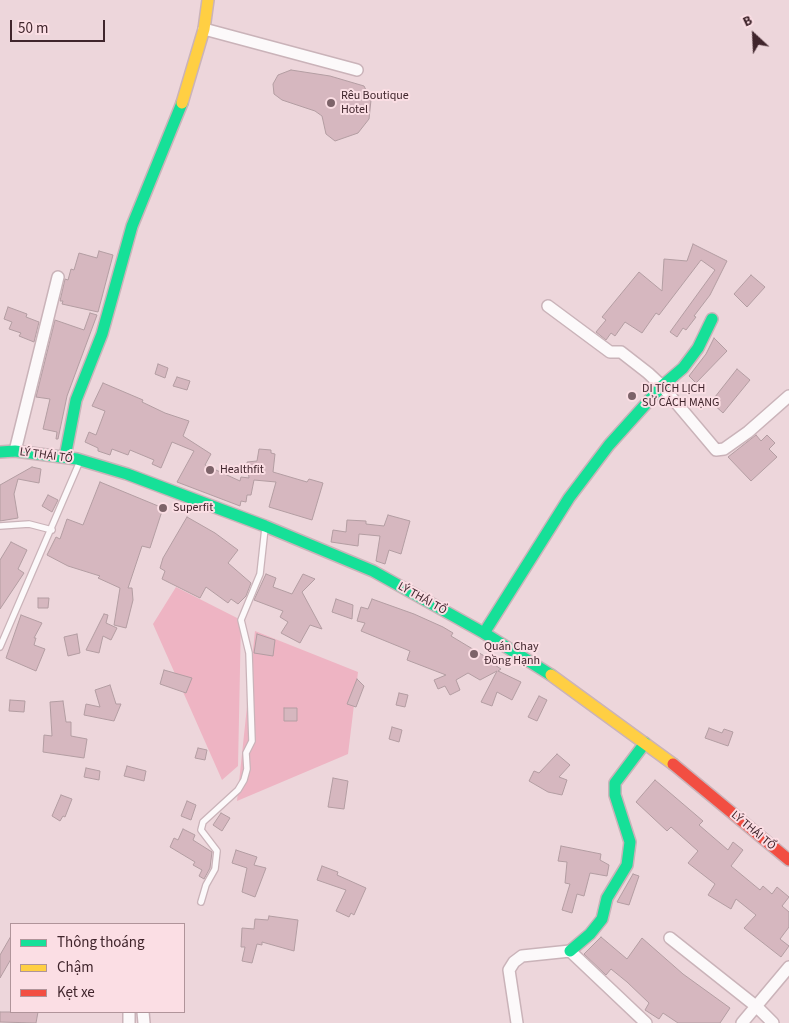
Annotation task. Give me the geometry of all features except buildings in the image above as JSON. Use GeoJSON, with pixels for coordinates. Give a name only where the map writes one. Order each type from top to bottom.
{"type":"FeatureCollection","features":[{"type":"Feature","properties":{"kind":"street"},"geometry":{"type":"LineString","coordinates":[[65,457],[76,400],[102,334],[129,234],[169,138],[204,29],[208,0]]}},
{"type":"Feature","properties":{"kind":"street"},"geometry":{"type":"LineString","coordinates":[[204,29],[356,70]]}},
{"type":"Feature","properties":{"kind":"street"},"geometry":{"type":"LineString","coordinates":[[15,451],[58,277]]}},
{"type":"Feature","properties":{"kind":"street"},"geometry":{"type":"LineString","coordinates":[[548,306],[610,352],[621,352],[631,358],[662,386],[716,450],[724,448],[748,432],[789,396]]}},
{"type":"Feature","properties":{"kind":"street"},"geometry":{"type":"LineString","coordinates":[[484,633],[569,498],[610,445],[662,386],[683,368],[698,348],[712,319]]}},
{"type":"Feature","properties":{"kind":"street","name":"LÝ THÁI TỔ"},"geometry":{"type":"LineString","coordinates":[[0,452],[15,451],[65,457],[127,474],[265,526],[373,571],[484,633],[554,677],[646,743],[789,860]]}},
{"type":"Feature","properties":{"kind":"street"},"geometry":{"type":"LineString","coordinates":[[517,1023],[509,970],[514,962],[522,956],[570,951],[590,934],[602,919],[607,898],[627,865],[630,842],[615,795],[615,783],[618,776],[646,743]]}},
{"type":"Feature","properties":{"kind":"street"},"geometry":{"type":"LineString","coordinates":[[670,938],[757,1007],[773,1023]]}},
{"type":"Feature","properties":{"kind":"street"},"geometry":{"type":"LineString","coordinates":[[570,951],[646,1023]]}},
{"type":"Feature","properties":{"kind":"street"},"geometry":{"type":"LineString","coordinates":[[742,1023],[789,967]]}},
{"type":"Feature","properties":{"kind":"lane"},"geometry":{"type":"LineString","coordinates":[[0,647],[52,530],[80,461]]}},
{"type":"Feature","properties":{"kind":"lane"},"geometry":{"type":"LineString","coordinates":[[0,526],[29,524],[52,530]]}},
{"type":"Feature","properties":{"kind":"lane"},"geometry":{"type":"LineString","coordinates":[[201,902],[206,884],[215,869],[217,851],[201,830],[203,822],[238,790],[244,780],[246,753],[252,741],[249,653],[241,620],[260,574],[265,526]]}},
{"type":"Feature","properties":{"kind":"shaded area"},"geometry":{"type":"Polygon","coordinates":[[[176,587],[241,620],[238,766],[222,780],[153,624],[176,587]]]}},
{"type":"Feature","properties":{"kind":"shaded area"},"geometry":{"type":"Polygon","coordinates":[[[255,631],[358,672],[348,754],[237,801],[255,631]]]}},
{"type":"Feature","properties":{"kind":"traffic: fast"},"geometry":{"type":"LineString","coordinates":[[65,457],[76,400],[102,334],[132,226],[182,103]]}},
{"type":"Feature","properties":{"kind":"traffic: fast"},"geometry":{"type":"LineString","coordinates":[[484,633],[569,498],[609,445],[662,386],[683,368],[698,348],[712,319]]}},
{"type":"Feature","properties":{"kind":"traffic: fast"},"geometry":{"type":"LineString","coordinates":[[0,452],[15,451],[77,459],[127,474],[265,526],[373,571],[484,633],[551,675]]}},
{"type":"Feature","properties":{"kind":"traffic: fast"},"geometry":{"type":"LineString","coordinates":[[570,951],[590,934],[602,919],[607,898],[627,865],[630,842],[615,795],[615,783],[645,743]]}},
{"type":"Feature","properties":{"kind":"traffic: slow"},"geometry":{"type":"LineString","coordinates":[[182,103],[204,29],[208,0]]}},
{"type":"Feature","properties":{"kind":"traffic: slow"},"geometry":{"type":"LineString","coordinates":[[551,675],[673,764]]}},
{"type":"Feature","properties":{"kind":"traffic: jam"},"geometry":{"type":"LineString","coordinates":[[673,764],[789,860]]}},
{"type":"Feature","properties":{"kind":"place","name":"Rêu Boutique Hotel"},"geometry":{"type":"Point","coordinates":[331,103]}},
{"type":"Feature","properties":{"kind":"place","name":"DI TÍCH LỊCH SỬ CÁCH MẠNG"},"geometry":{"type":"Point","coordinates":[632,396]}},
{"type":"Feature","properties":{"kind":"place","name":"Healthfit"},"geometry":{"type":"Point","coordinates":[210,470]}},
{"type":"Feature","properties":{"kind":"place","name":"Superfit"},"geometry":{"type":"Point","coordinates":[163,508]}},
{"type":"Feature","properties":{"kind":"place","name":"Quán Chay Đồng Hạnh"},"geometry":{"type":"Point","coordinates":[474,654]}}]}
